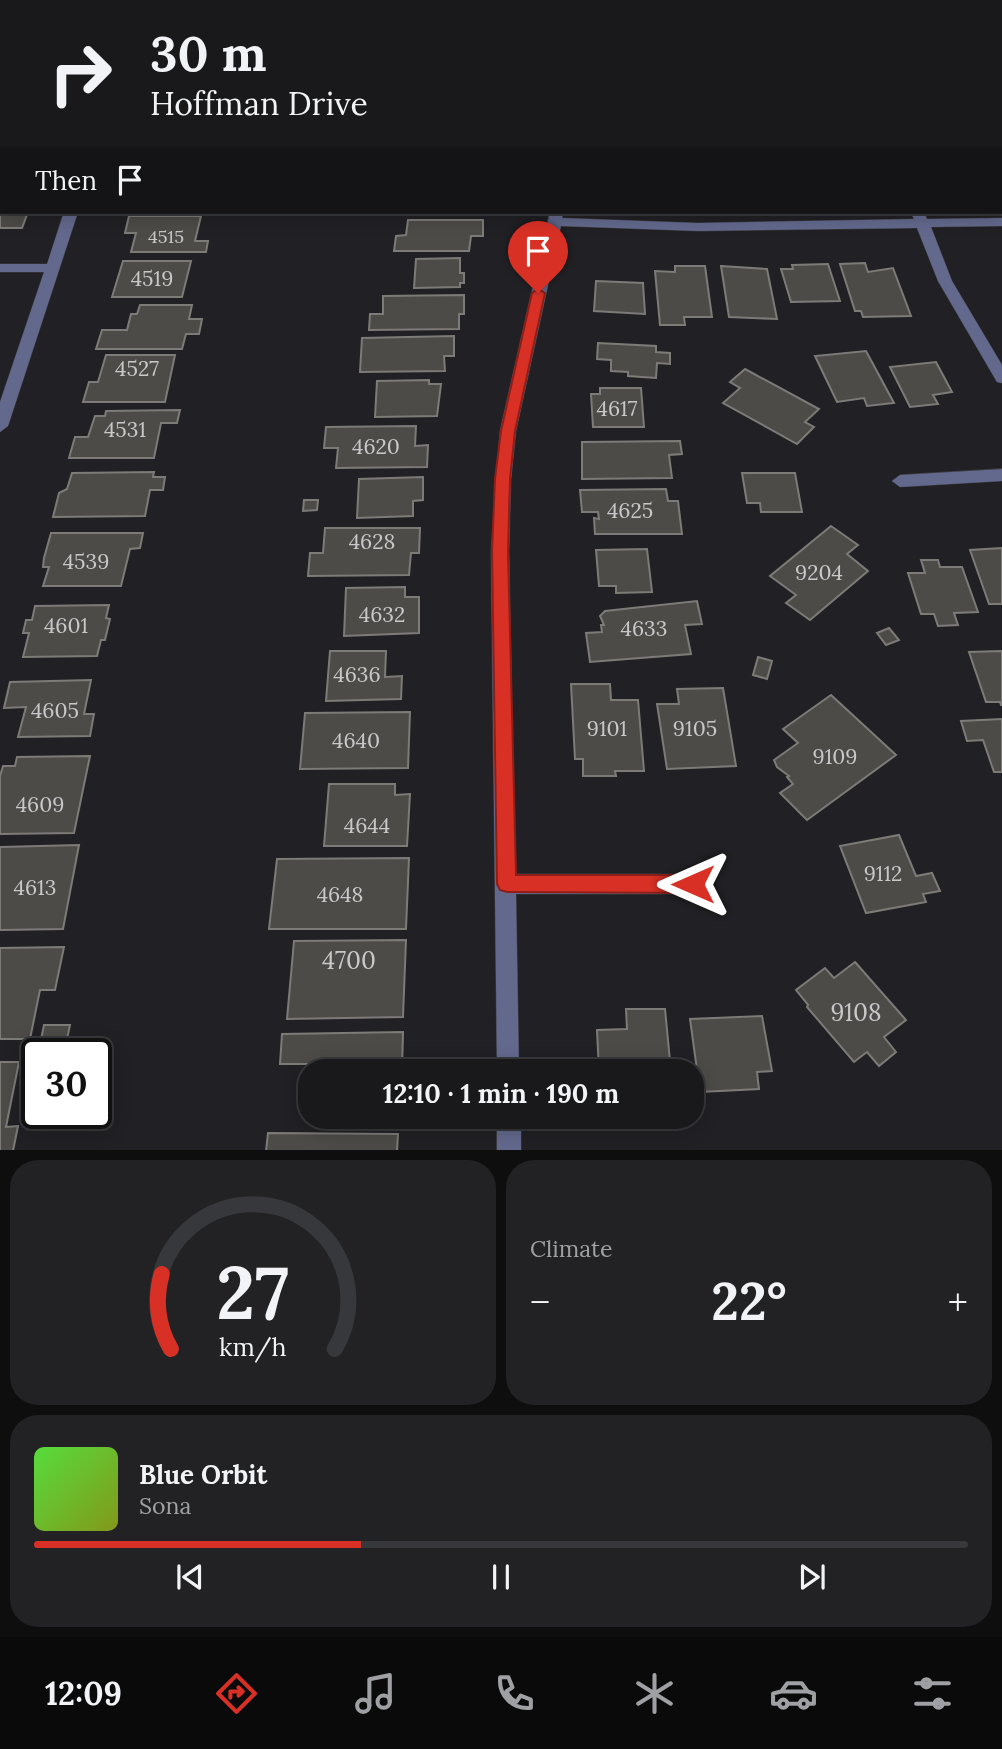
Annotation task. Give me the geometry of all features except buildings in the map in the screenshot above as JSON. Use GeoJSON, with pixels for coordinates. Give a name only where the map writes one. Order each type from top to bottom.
{"type":"FeatureCollection","features":[{"type":"Feature","properties":{"kind":"street"},"geometry":{"type":"LineString","coordinates":[[0,426],[70,214]]}},
{"type":"Feature","properties":{"kind":"street"},"geometry":{"type":"LineString","coordinates":[[508,1059],[500,551],[503,479],[517,387],[556,217],[698,227],[919,218],[1002,222]]}},
{"type":"Feature","properties":{"kind":"street"},"geometry":{"type":"LineString","coordinates":[[919,218],[945,281],[1002,378]]}},
{"type":"Feature","properties":{"kind":"street"},"geometry":{"type":"LineString","coordinates":[[0,268],[52,268]]}},
{"type":"Feature","properties":{"kind":"street"},"geometry":{"type":"LineString","coordinates":[[900,481],[1002,475]]}},
{"type":"Feature","properties":{"kind":"street"},"geometry":{"type":"LineString","coordinates":[[507,884],[693,884]]}},
{"type":"Feature","properties":{"kind":"street"},"geometry":{"type":"LineString","coordinates":[[509,1129],[509,1150]]}},
{"type":"Feature","properties":{"kind":"route"},"geometry":{"type":"LineString","coordinates":[[538,293],[508,431],[503,479],[500,551],[507,884],[693,884]]}}]}
